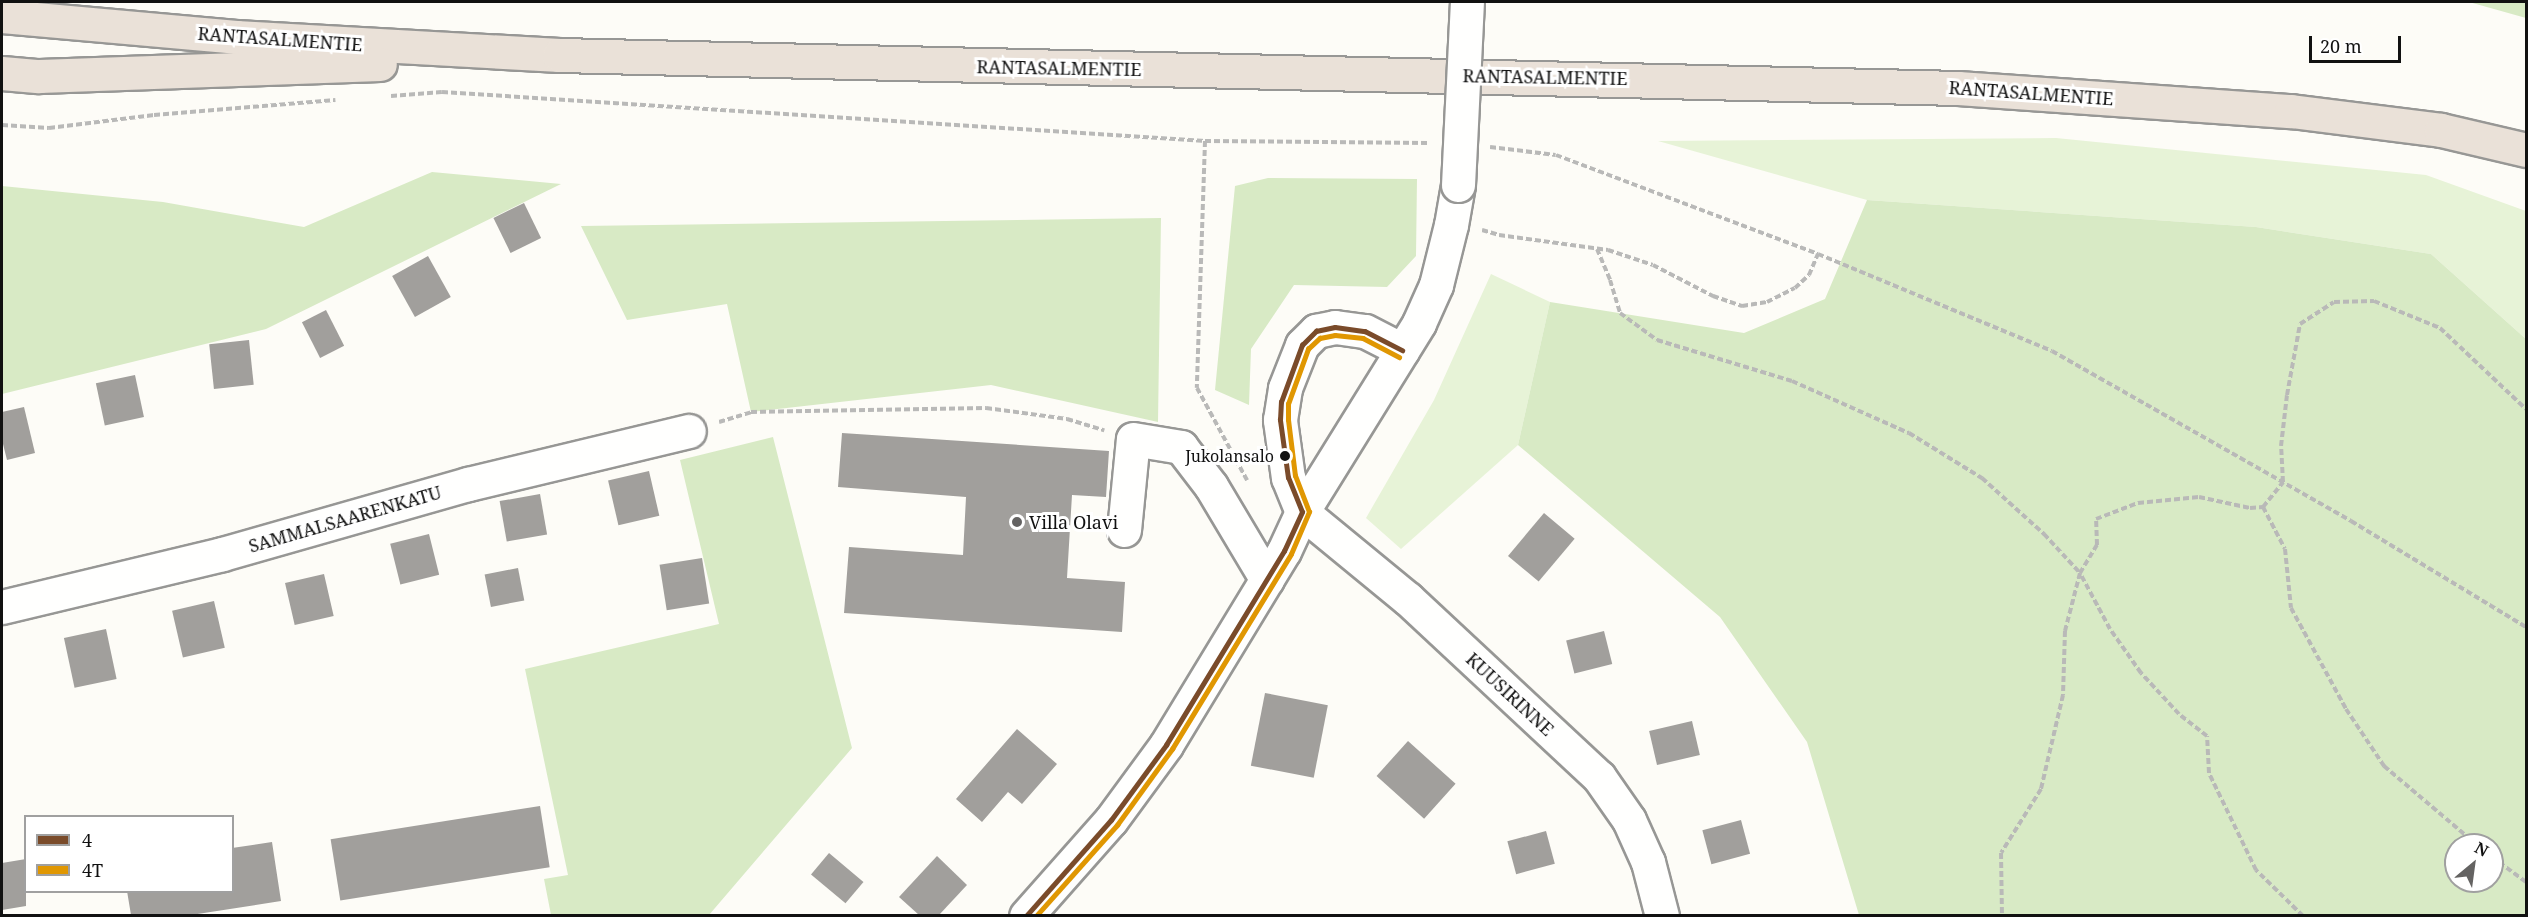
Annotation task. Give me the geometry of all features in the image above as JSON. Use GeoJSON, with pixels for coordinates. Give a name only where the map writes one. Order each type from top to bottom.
{"type":"FeatureCollection","features":[{"type":"Feature","properties":{"kind":"highway","name":"RANTASALMENTIE"},"geometry":{"type":"LineString","coordinates":[[2,16],[236,37],[560,56],[1958,88],[2291,111],[2441,130],[2526,150]]}},
{"type":"Feature","properties":{"kind":"highway","name":"RANTASALMENTIE"},"geometry":{"type":"LineString","coordinates":[[2,73],[39,76],[227,71],[560,56]]}},
{"type":"Feature","properties":{"kind":"street"},"geometry":{"type":"LineString","coordinates":[[1026,915],[1110,820],[1166,745],[1284,551],[1302,512],[1419,323],[1436,285],[1452,225],[1458,185],[1467,2]]}},
{"type":"Feature","properties":{"kind":"street"},"geometry":{"type":"LineString","coordinates":[[1302,512],[1288,478],[1280,420],[1285,388],[1302,345],[1316,331],[1335,327],[1365,331],[1402,350]]}},
{"type":"Feature","properties":{"kind":"street","name":"SAMMALSAARENKATU"},"geometry":{"type":"LineString","coordinates":[[2,607],[222,554],[468,484],[689,431]]}},
{"type":"Feature","properties":{"kind":"street"},"geometry":{"type":"LineString","coordinates":[[1124,530],[1133,439],[1181,447],[1211,486],[1267,580]]}},
{"type":"Feature","properties":{"kind":"street","name":"KUUSIRINNE"},"geometry":{"type":"LineString","coordinates":[[1302,512],[1408,599],[1599,777],[1629,820],[1643,852],[1662,915]]}},
{"type":"Feature","properties":{"kind":"path"},"geometry":{"type":"LineString","coordinates":[[384,96],[442,92],[1205,141],[1432,143]]}},
{"type":"Feature","properties":{"kind":"path"},"geometry":{"type":"LineString","coordinates":[[2,125],[49,128],[154,115],[338,100]]}},
{"type":"Feature","properties":{"kind":"path"},"geometry":{"type":"LineString","coordinates":[[1197,388],[1205,141]]}},
{"type":"Feature","properties":{"kind":"path"},"geometry":{"type":"LineString","coordinates":[[1488,147],[1556,155],[1818,254],[2052,351],[2283,482],[2526,627]]}},
{"type":"Feature","properties":{"kind":"path"},"geometry":{"type":"LineString","coordinates":[[1476,229],[1498,235],[1597,249],[1653,266],[1713,296],[1742,306],[1767,302],[1795,288],[1809,274],[1818,254]]}},
{"type":"Feature","properties":{"kind":"path"},"geometry":{"type":"LineString","coordinates":[[1597,249],[1610,280],[1620,314],[1657,340],[1792,381],[1909,433],[1982,478],[2044,534],[2080,573],[2110,629],[2141,673],[2179,714],[2207,736],[2209,773],[2256,870],[2303,915]]}},
{"type":"Feature","properties":{"kind":"path"},"geometry":{"type":"LineString","coordinates":[[2002,915],[2001,853],[2041,789],[2063,695],[2065,631],[2080,573],[2097,545],[2096,519],[2138,503],[2199,497],[2250,508],[2263,507],[2283,482],[2281,446],[2284,416],[2300,324],[2334,302],[2374,301],[2440,328],[2526,409]]}},
{"type":"Feature","properties":{"kind":"path"},"geometry":{"type":"LineString","coordinates":[[689,431],[751,412],[987,408],[1067,419],[1133,439]]}},
{"type":"Feature","properties":{"kind":"path"},"geometry":{"type":"LineString","coordinates":[[2263,507],[2285,549],[2291,608],[2346,709],[2384,766],[2463,833]]}},
{"type":"Feature","properties":{"kind":"path"},"geometry":{"type":"LineString","coordinates":[[2504,866],[2526,882]]}},
{"type":"Feature","properties":{"kind":"green space"},"geometry":{"type":"Polygon","coordinates":[[[2469,2],[2526,2],[2526,18],[2469,2]]]}},
{"type":"Feature","properties":{"kind":"green space"},"geometry":{"type":"Polygon","coordinates":[[[2056,138],[2426,175],[2526,211],[2526,339],[2431,254],[2256,227],[1867,200],[1658,141],[2056,138]]]}},
{"type":"Feature","properties":{"kind":"green space"},"geometry":{"type":"Polygon","coordinates":[[[432,172],[561,184],[266,329],[2,394],[2,186],[163,202],[304,227],[432,172]]]}},
{"type":"Feature","properties":{"kind":"green space"},"geometry":{"type":"Polygon","coordinates":[[[1268,178],[1417,179],[1416,256],[1387,287],[1294,285],[1251,349],[1249,405],[1215,390],[1235,186],[1268,178]]]}},
{"type":"Feature","properties":{"kind":"green space"},"geometry":{"type":"Polygon","coordinates":[[[1867,200],[2256,227],[2431,254],[2526,339],[2526,915],[1859,915],[1807,742],[1720,617],[1518,445],[1550,302],[1744,333],[1825,299],[1867,200]]]}},
{"type":"Feature","properties":{"kind":"green space"},"geometry":{"type":"Polygon","coordinates":[[[1161,218],[1158,422],[991,385],[751,412],[727,304],[627,320],[581,226],[1161,218]]]}},
{"type":"Feature","properties":{"kind":"green space"},"geometry":{"type":"Polygon","coordinates":[[[1491,274],[1550,302],[1518,445],[1401,549],[1366,518],[1434,400],[1491,274]]]}},
{"type":"Feature","properties":{"kind":"green space"},"geometry":{"type":"Polygon","coordinates":[[[773,437],[852,748],[709,915],[551,915],[544,879],[568,875],[525,669],[719,624],[680,460],[773,437]]]}},
{"type":"Feature","properties":{"kind":"building"},"geometry":{"type":"Polygon","coordinates":[[[524,203],[541,238],[511,253],[493,218],[524,203]]]}},
{"type":"Feature","properties":{"kind":"building"},"geometry":{"type":"Polygon","coordinates":[[[428,256],[451,297],[415,317],[392,276],[428,256]]]}},
{"type":"Feature","properties":{"kind":"building"},"geometry":{"type":"Polygon","coordinates":[[[326,310],[344,346],[320,358],[302,322],[326,310]]]}},
{"type":"Feature","properties":{"kind":"building"},"geometry":{"type":"Polygon","coordinates":[[[249,340],[254,385],[214,389],[209,344],[249,340]]]}},
{"type":"Feature","properties":{"kind":"building"},"geometry":{"type":"Polygon","coordinates":[[[135,375],[144,417],[105,425],[96,383],[135,375]]]}},
{"type":"Feature","properties":{"kind":"building"},"geometry":{"type":"Polygon","coordinates":[[[24,407],[35,453],[7,460],[2,440],[2,412],[24,407]]]}},
{"type":"Feature","properties":{"kind":"building","name":"Villa Olavi"},"geometry":{"type":"Polygon","coordinates":[[[842,433],[1109,451],[1106,497],[1072,495],[1067,578],[1125,582],[1122,632],[844,613],[849,547],[963,555],[966,497],[838,487],[842,433]]]}},
{"type":"Feature","properties":{"kind":"building"},"geometry":{"type":"Polygon","coordinates":[[[649,471],[659,516],[618,525],[608,480],[649,471]]]}},
{"type":"Feature","properties":{"kind":"building"},"geometry":{"type":"Polygon","coordinates":[[[540,494],[547,534],[507,541],[500,501],[540,494]]]}},
{"type":"Feature","properties":{"kind":"building"},"geometry":{"type":"Polygon","coordinates":[[[1544,513],[1575,539],[1539,582],[1508,556],[1544,513]]]}},
{"type":"Feature","properties":{"kind":"building"},"geometry":{"type":"Polygon","coordinates":[[[429,534],[439,575],[400,584],[390,544],[429,534]]]}},
{"type":"Feature","properties":{"kind":"building"},"geometry":{"type":"Polygon","coordinates":[[[702,558],[709,603],[667,610],[660,565],[702,558]]]}},
{"type":"Feature","properties":{"kind":"building"},"geometry":{"type":"Polygon","coordinates":[[[518,568],[524,600],[491,607],[485,574],[518,568]]]}},
{"type":"Feature","properties":{"kind":"building"},"geometry":{"type":"Polygon","coordinates":[[[324,574],[334,616],[295,625],[285,583],[324,574]]]}},
{"type":"Feature","properties":{"kind":"building"},"geometry":{"type":"Polygon","coordinates":[[[214,601],[225,648],[183,657],[172,611],[214,601]]]}},
{"type":"Feature","properties":{"kind":"building"},"geometry":{"type":"Polygon","coordinates":[[[106,629],[117,679],[75,688],[64,638],[106,629]]]}},
{"type":"Feature","properties":{"kind":"building"},"geometry":{"type":"Polygon","coordinates":[[[1604,631],[1612,664],[1574,673],[1566,640],[1604,631]]]}},
{"type":"Feature","properties":{"kind":"building"},"geometry":{"type":"Polygon","coordinates":[[[1265,693],[1328,705],[1314,778],[1251,766],[1265,693]]]}},
{"type":"Feature","properties":{"kind":"building"},"geometry":{"type":"Polygon","coordinates":[[[1692,721],[1700,755],[1657,765],[1649,731],[1692,721]]]}},
{"type":"Feature","properties":{"kind":"building"},"geometry":{"type":"Polygon","coordinates":[[[1017,729],[1057,764],[1022,804],[1008,792],[982,822],[956,799],[1017,729]]]}},
{"type":"Feature","properties":{"kind":"building"},"geometry":{"type":"Polygon","coordinates":[[[1408,741],[1456,784],[1424,819],[1377,776],[1408,741]]]}},
{"type":"Feature","properties":{"kind":"building"},"geometry":{"type":"Polygon","coordinates":[[[540,806],[550,867],[340,900],[331,839],[540,806]]]}},
{"type":"Feature","properties":{"kind":"building"},"geometry":{"type":"Polygon","coordinates":[[[1741,820],[1750,854],[1711,864],[1702,830],[1741,820]]]}},
{"type":"Feature","properties":{"kind":"building"},"geometry":{"type":"Polygon","coordinates":[[[1546,831],[1555,864],[1516,874],[1507,841],[1546,831]]]}},
{"type":"Feature","properties":{"kind":"building"},"geometry":{"type":"Polygon","coordinates":[[[272,842],[281,901],[191,915],[131,915],[127,893],[234,893],[234,848],[272,842]]]}},
{"type":"Feature","properties":{"kind":"building"},"geometry":{"type":"Polygon","coordinates":[[[829,853],[863,882],[845,903],[811,874],[829,853]]]}},
{"type":"Feature","properties":{"kind":"building"},"geometry":{"type":"Polygon","coordinates":[[[937,856],[967,885],[939,915],[919,915],[899,897],[937,856]]]}},
{"type":"Feature","properties":{"kind":"building"},"geometry":{"type":"Polygon","coordinates":[[[24,859],[26,906],[2,910],[2,863],[24,859]]]}},
{"type":"Feature","properties":{"kind":"transit line","name":"4"},"geometry":{"type":"LineString","coordinates":[[1026,916],[1111,820],[1166,745],[1284,551],[1302,512],[1288,478],[1280,420],[1281,402],[1302,345],[1316,331],[1335,327],[1365,331],[1402,350]]}},
{"type":"Feature","properties":{"kind":"transit line","name":"4T"},"geometry":{"type":"LineString","coordinates":[[1036,916],[1117,825],[1172,749],[1291,554],[1309,512],[1295,476],[1288,404],[1308,349],[1320,338],[1335,335],[1363,338],[1399,357]]}},
{"type":"Feature","properties":{"kind":"place","name":"Jukolansalo"},"geometry":{"type":"Point","coordinates":[1285,456]}},
{"type":"Feature","properties":{"kind":"place","name":"Villa Olavi"},"geometry":{"type":"Point","coordinates":[1017,522]}}]}
